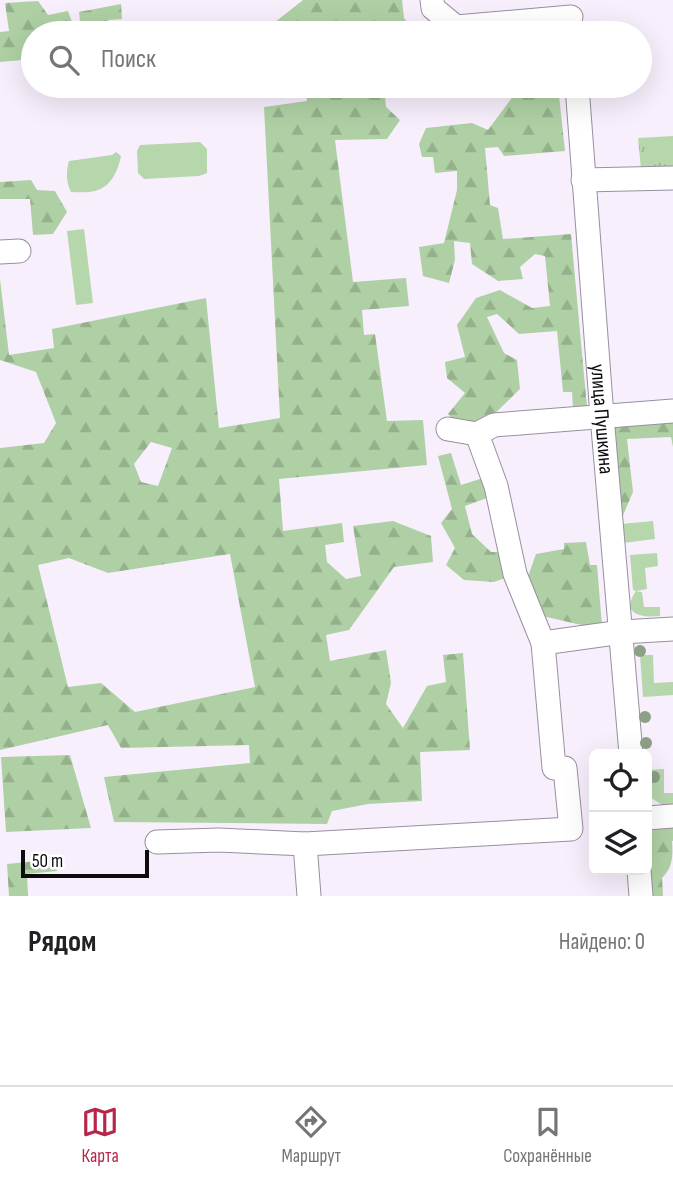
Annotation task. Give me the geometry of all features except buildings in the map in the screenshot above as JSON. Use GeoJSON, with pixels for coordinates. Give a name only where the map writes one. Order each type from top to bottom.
{"type":"FeatureCollection","features":[{"type":"Feature","properties":{"kind":"street"},"geometry":{"type":"LineString","coordinates":[[432,0],[433,8],[449,21]]}},
{"type":"Feature","properties":{"kind":"street"},"geometry":{"type":"LineString","coordinates":[[525,21],[571,17]]}},
{"type":"Feature","properties":{"kind":"street","name":"улица Пушкина"},"geometry":{"type":"LineString","coordinates":[[578,98],[631,749]]}},
{"type":"Feature","properties":{"kind":"street"},"geometry":{"type":"LineString","coordinates":[[583,180],[673,178]]}},
{"type":"Feature","properties":{"kind":"street"},"geometry":{"type":"LineString","coordinates":[[448,429],[477,434],[494,425],[673,411]]}},
{"type":"Feature","properties":{"kind":"street"},"geometry":{"type":"LineString","coordinates":[[157,842],[219,840],[304,844],[571,829],[565,768],[554,768],[543,643],[515,573],[496,486],[477,434]]}},
{"type":"Feature","properties":{"kind":"street"},"geometry":{"type":"LineString","coordinates":[[543,643],[622,632],[673,629]]}},
{"type":"Feature","properties":{"kind":"street"},"geometry":{"type":"LineString","coordinates":[[652,818],[673,816]]}},
{"type":"Feature","properties":{"kind":"street"},"geometry":{"type":"LineString","coordinates":[[304,844],[309,896]]}},
{"type":"Feature","properties":{"kind":"street"},"geometry":{"type":"LineString","coordinates":[[639,875],[641,896]]}},
{"type":"Feature","properties":{"kind":"green space"},"geometry":{"type":"Polygon","coordinates":[[[303,0],[402,0],[406,21],[276,21],[303,0]]]}},
{"type":"Feature","properties":{"kind":"green space"},"geometry":{"type":"Polygon","coordinates":[[[38,1],[48,15],[68,11],[72,21],[21,21],[21,60],[0,62],[0,32],[9,31],[5,3],[38,1]]]}},
{"type":"Feature","properties":{"kind":"green space"},"geometry":{"type":"Polygon","coordinates":[[[121,4],[122,19],[80,21],[79,12],[121,4]]]}},
{"type":"Feature","properties":{"kind":"green space"},"geometry":{"type":"Polygon","coordinates":[[[307,98],[385,98],[386,107],[400,120],[387,139],[335,140],[353,282],[406,278],[409,306],[362,310],[364,335],[375,334],[387,421],[423,420],[427,465],[279,479],[283,531],[342,523],[344,542],[325,545],[327,562],[346,579],[361,576],[353,526],[393,521],[431,536],[433,562],[394,567],[349,630],[326,635],[330,661],[386,650],[391,683],[386,704],[403,728],[427,686],[446,682],[443,655],[463,653],[470,750],[420,752],[422,801],[368,804],[332,811],[327,824],[114,822],[104,777],[250,763],[249,745],[121,748],[108,725],[0,750],[0,448],[44,443],[56,423],[36,372],[0,360],[0,279],[9,355],[54,348],[52,329],[206,298],[219,428],[280,418],[264,107],[307,101],[307,98]],[[151,442],[134,464],[141,482],[158,486],[172,448],[151,442]],[[230,554],[108,573],[69,558],[38,565],[68,687],[101,683],[135,712],[255,687],[230,554]]]}},
{"type":"Feature","properties":{"kind":"green space"},"geometry":{"type":"Polygon","coordinates":[[[512,98],[559,98],[565,151],[504,156],[498,147],[485,148],[490,205],[498,208],[503,239],[571,234],[587,407],[573,409],[572,392],[563,392],[557,331],[519,334],[497,314],[487,317],[504,353],[517,360],[520,389],[486,422],[458,425],[448,414],[465,393],[447,378],[445,362],[465,357],[457,325],[476,298],[500,290],[532,308],[550,306],[545,256],[535,254],[520,267],[523,279],[498,281],[472,264],[470,243],[454,241],[455,260],[449,283],[423,276],[419,247],[444,243],[457,190],[457,171],[435,173],[433,157],[422,157],[419,144],[426,128],[472,123],[488,130],[512,98]]]}},
{"type":"Feature","properties":{"kind":"green space"},"geometry":{"type":"Polygon","coordinates":[[[673,136],[673,167],[641,169],[638,138],[673,136]]]}},
{"type":"Feature","properties":{"kind":"green space"},"geometry":{"type":"Polygon","coordinates":[[[200,142],[207,149],[207,173],[199,176],[144,179],[138,173],[137,151],[140,145],[200,142]]]}},
{"type":"Feature","properties":{"kind":"green space"},"geometry":{"type":"Polygon","coordinates":[[[116,152],[121,156],[120,162],[113,178],[105,186],[92,192],[71,192],[67,177],[69,161],[112,155],[116,152]]]}},
{"type":"Feature","properties":{"kind":"green space"},"geometry":{"type":"Polygon","coordinates":[[[31,180],[37,190],[55,191],[67,212],[53,234],[33,235],[30,199],[0,199],[0,182],[31,180]]]}},
{"type":"Feature","properties":{"kind":"green space"},"geometry":{"type":"Polygon","coordinates":[[[84,229],[93,303],[76,305],[67,231],[84,229]]]}},
{"type":"Feature","properties":{"kind":"green space"},"geometry":{"type":"Polygon","coordinates":[[[673,415],[673,447],[671,437],[627,439],[633,492],[621,520],[604,420],[673,415]]]}},
{"type":"Feature","properties":{"kind":"green space"},"geometry":{"type":"Polygon","coordinates":[[[451,453],[461,485],[483,478],[487,498],[465,506],[472,534],[491,552],[506,552],[511,576],[494,582],[464,580],[446,565],[455,548],[441,523],[452,509],[438,456],[451,453]]]}},
{"type":"Feature","properties":{"kind":"green space"},"geometry":{"type":"Polygon","coordinates":[[[653,521],[655,539],[623,543],[621,524],[653,521]]]}},
{"type":"Feature","properties":{"kind":"green space"},"geometry":{"type":"Polygon","coordinates":[[[586,542],[590,565],[597,565],[602,626],[590,627],[538,615],[526,582],[536,554],[564,549],[564,543],[586,542]]]}},
{"type":"Feature","properties":{"kind":"green space"},"geometry":{"type":"Polygon","coordinates":[[[657,553],[658,566],[645,568],[647,589],[633,590],[630,555],[657,553]]]}},
{"type":"Feature","properties":{"kind":"green space"},"geometry":{"type":"Polygon","coordinates":[[[636,591],[642,592],[644,607],[660,607],[660,616],[640,615],[632,610],[630,605],[636,591]]]}},
{"type":"Feature","properties":{"kind":"green space"},"geometry":{"type":"Polygon","coordinates":[[[640,655],[653,655],[654,683],[673,682],[673,695],[643,697],[640,655]]]}},
{"type":"Feature","properties":{"kind":"green space"},"geometry":{"type":"Polygon","coordinates":[[[70,755],[91,828],[6,832],[1,757],[70,755]]]}},
{"type":"Feature","properties":{"kind":"green space"},"geometry":{"type":"Polygon","coordinates":[[[664,769],[664,793],[673,793],[673,805],[664,806],[652,799],[652,770],[664,769]]]}},
{"type":"Feature","properties":{"kind":"green space"},"geometry":{"type":"Polygon","coordinates":[[[673,825],[670,866],[662,878],[663,896],[650,896],[652,827],[673,825]]]}},
{"type":"Feature","properties":{"kind":"green space"},"geometry":{"type":"Polygon","coordinates":[[[56,859],[57,871],[27,874],[28,896],[9,896],[7,864],[56,859]]]}}]}
